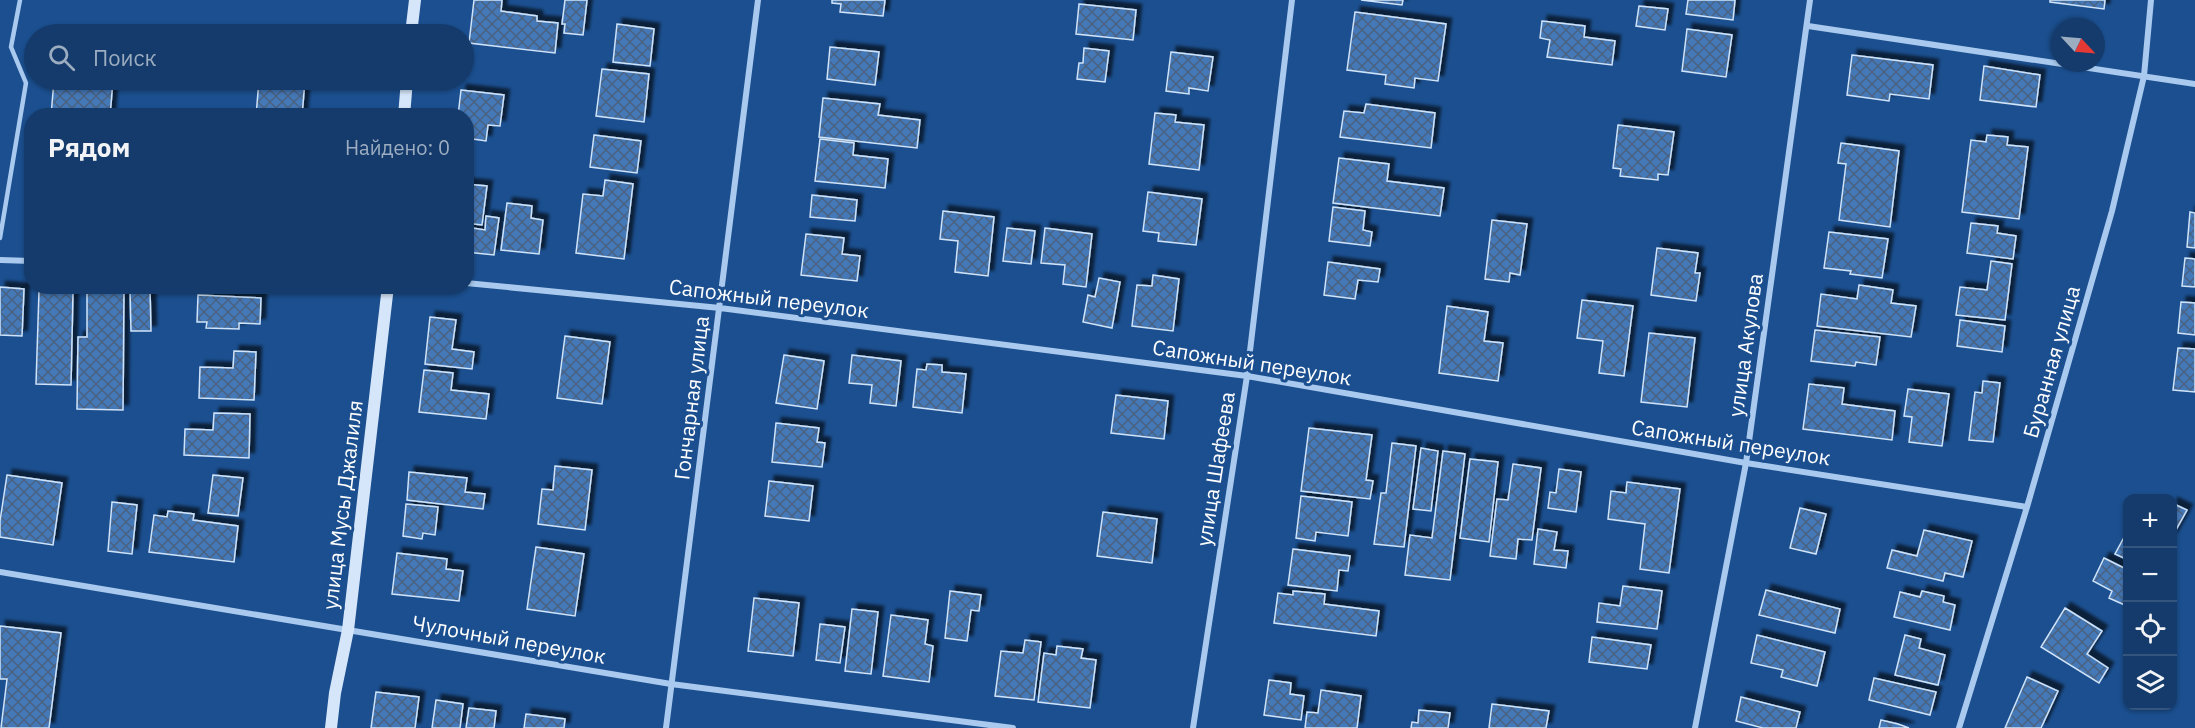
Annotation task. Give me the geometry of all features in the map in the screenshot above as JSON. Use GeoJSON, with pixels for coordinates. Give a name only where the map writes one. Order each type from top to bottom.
{"type":"FeatureCollection","features":[{"type":"Feature","properties":{"kind":"street"},"geometry":{"type":"LineString","coordinates":[[412,24],[415,0]]}},
{"type":"Feature","properties":{"kind":"street","name":"Гончарная улица"},"geometry":{"type":"LineString","coordinates":[[666,728],[758,0]]}},
{"type":"Feature","properties":{"kind":"street","name":"улица Шафеева"},"geometry":{"type":"LineString","coordinates":[[1193,728],[1247,376],[1292,0]]}},
{"type":"Feature","properties":{"kind":"street","name":"улица Акулова"},"geometry":{"type":"LineString","coordinates":[[1695,728],[1746,463],[1810,0]]}},
{"type":"Feature","properties":{"kind":"street","name":"Буранная улица"},"geometry":{"type":"LineString","coordinates":[[1959,728],[2027,507],[2112,211],[2144,76],[2151,0]]}},
{"type":"Feature","properties":{"kind":"street"},"geometry":{"type":"LineString","coordinates":[[1808,26],[2195,84]]}},
{"type":"Feature","properties":{"kind":"street"},"geometry":{"type":"LineString","coordinates":[[405,108],[406,90]]}},
{"type":"Feature","properties":{"kind":"street"},"geometry":{"type":"LineString","coordinates":[[0,260],[24,261]]}},
{"type":"Feature","properties":{"kind":"street","name":"Сапожный переулок"},"geometry":{"type":"LineString","coordinates":[[474,284],[720,308],[1247,376],[1746,463],[2027,507]]}},
{"type":"Feature","properties":{"kind":"street","name":"улица Мусы Джалиля"},"geometry":{"type":"LineString","coordinates":[[331,728],[335,693],[348,630],[387,294]]}},
{"type":"Feature","properties":{"kind":"street","name":"Чулочный переулок"},"geometry":{"type":"LineString","coordinates":[[0,572],[671,684],[1014,728]]}},
{"type":"Feature","properties":{"kind":"lane"},"geometry":{"type":"LineString","coordinates":[[20,0],[11,46],[24,78]]}},
{"type":"Feature","properties":{"kind":"lane"},"geometry":{"type":"LineString","coordinates":[[0,238],[25,90]]}},
{"type":"Feature","properties":{"kind":"building"},"geometry":{"type":"Polygon","coordinates":[[[474,0],[502,0],[501,11],[537,16],[537,21],[558,23],[555,53],[474,44],[474,24],[471,24],[474,0]]]}},
{"type":"Feature","properties":{"kind":"building"},"geometry":{"type":"Polygon","coordinates":[[[565,0],[587,0],[583,35],[564,33],[565,24],[562,24],[565,0]]]}},
{"type":"Feature","properties":{"kind":"building"},"geometry":{"type":"Polygon","coordinates":[[[832,0],[885,0],[883,16],[840,12],[841,4],[832,3],[832,0]]]}},
{"type":"Feature","properties":{"kind":"building"},"geometry":{"type":"Polygon","coordinates":[[[1361,0],[1403,0],[1402,5],[1361,0]]]}},
{"type":"Feature","properties":{"kind":"building"},"geometry":{"type":"Polygon","coordinates":[[[1688,0],[1735,0],[1733,20],[1686,14],[1688,0]]]}},
{"type":"Feature","properties":{"kind":"building"},"geometry":{"type":"Polygon","coordinates":[[[2050,0],[2105,0],[2104,9],[2050,2],[2050,0]]]}},
{"type":"Feature","properties":{"kind":"building"},"geometry":{"type":"Polygon","coordinates":[[[1079,4],[1136,10],[1133,40],[1076,34],[1079,4]]]}},
{"type":"Feature","properties":{"kind":"building"},"geometry":{"type":"Polygon","coordinates":[[[1639,6],[1668,9],[1665,30],[1636,26],[1639,6]]]}},
{"type":"Feature","properties":{"kind":"building"},"geometry":{"type":"Polygon","coordinates":[[[1355,12],[1446,24],[1438,81],[1415,78],[1414,88],[1385,84],[1386,75],[1347,70],[1355,12]]]}},
{"type":"Feature","properties":{"kind":"building"},"geometry":{"type":"Polygon","coordinates":[[[1542,21],[1585,26],[1584,37],[1615,41],[1612,65],[1547,57],[1550,40],[1540,38],[1542,21]]]}},
{"type":"Feature","properties":{"kind":"building"},"geometry":{"type":"Polygon","coordinates":[[[617,24],[654,29],[650,66],[613,62],[617,24]]]}},
{"type":"Feature","properties":{"kind":"building"},"geometry":{"type":"Polygon","coordinates":[[[1687,29],[1732,35],[1726,77],[1682,71],[1687,29]]]}},
{"type":"Feature","properties":{"kind":"building"},"geometry":{"type":"Polygon","coordinates":[[[830,47],[879,52],[875,85],[827,79],[830,47]]]}},
{"type":"Feature","properties":{"kind":"building"},"geometry":{"type":"Polygon","coordinates":[[[1084,48],[1109,51],[1105,82],[1077,79],[1079,63],[1083,63],[1084,48]]]}},
{"type":"Feature","properties":{"kind":"building"},"geometry":{"type":"Polygon","coordinates":[[[1171,52],[1213,57],[1208,91],[1189,88],[1189,94],[1166,91],[1171,52]]]}},
{"type":"Feature","properties":{"kind":"building"},"geometry":{"type":"Polygon","coordinates":[[[1852,55],[1933,65],[1929,99],[1890,94],[1889,101],[1847,95],[1852,55]]]}},
{"type":"Feature","properties":{"kind":"building"},"geometry":{"type":"Polygon","coordinates":[[[1984,66],[2040,75],[2036,107],[1980,100],[1984,66]]]}},
{"type":"Feature","properties":{"kind":"building"},"geometry":{"type":"Polygon","coordinates":[[[602,69],[649,74],[644,122],[596,116],[602,69]]]}},
{"type":"Feature","properties":{"kind":"building"},"geometry":{"type":"Polygon","coordinates":[[[53,90],[112,90],[111,108],[52,108],[53,90]]]}},
{"type":"Feature","properties":{"kind":"building"},"geometry":{"type":"Polygon","coordinates":[[[258,90],[304,90],[303,108],[257,108],[258,90]]]}},
{"type":"Feature","properties":{"kind":"building"},"geometry":{"type":"Polygon","coordinates":[[[461,90],[504,95],[500,126],[488,125],[486,141],[474,139],[474,108],[459,108],[461,90]]]}},
{"type":"Feature","properties":{"kind":"building"},"geometry":{"type":"Polygon","coordinates":[[[823,98],[880,104],[878,115],[920,120],[917,148],[819,137],[823,98]]]}},
{"type":"Feature","properties":{"kind":"building"},"geometry":{"type":"Polygon","coordinates":[[[1366,104],[1435,113],[1431,148],[1340,137],[1344,111],[1364,113],[1366,104]]]}},
{"type":"Feature","properties":{"kind":"building"},"geometry":{"type":"Polygon","coordinates":[[[1155,113],[1176,115],[1175,122],[1204,125],[1199,170],[1149,164],[1155,113]]]}},
{"type":"Feature","properties":{"kind":"building"},"geometry":{"type":"Polygon","coordinates":[[[1618,125],[1674,132],[1668,175],[1658,174],[1658,180],[1620,176],[1621,169],[1613,168],[1618,125]]]}},
{"type":"Feature","properties":{"kind":"building"},"geometry":{"type":"Polygon","coordinates":[[[594,135],[641,141],[637,173],[590,167],[594,135]]]}},
{"type":"Feature","properties":{"kind":"building"},"geometry":{"type":"Polygon","coordinates":[[[1987,135],[2008,137],[2007,145],[2028,147],[2019,219],[1962,212],[1971,140],[1986,142],[1987,135]]]}},
{"type":"Feature","properties":{"kind":"building"},"geometry":{"type":"Polygon","coordinates":[[[820,139],[854,143],[853,155],[888,159],[885,188],[815,181],[820,139]]]}},
{"type":"Feature","properties":{"kind":"building"},"geometry":{"type":"Polygon","coordinates":[[[1841,143],[1899,151],[1890,227],[1839,220],[1846,164],[1838,163],[1841,143]]]}},
{"type":"Feature","properties":{"kind":"building"},"geometry":{"type":"Polygon","coordinates":[[[1339,158],[1389,164],[1387,181],[1444,188],[1440,216],[1333,203],[1339,158]]]}},
{"type":"Feature","properties":{"kind":"building"},"geometry":{"type":"Polygon","coordinates":[[[605,180],[633,184],[624,259],[576,253],[583,194],[603,196],[605,180]]]}},
{"type":"Feature","properties":{"kind":"building"},"geometry":{"type":"Polygon","coordinates":[[[474,185],[487,186],[482,225],[474,224],[474,185]]]}},
{"type":"Feature","properties":{"kind":"building"},"geometry":{"type":"Polygon","coordinates":[[[1148,192],[1202,199],[1196,245],[1158,241],[1159,233],[1143,231],[1148,192]]]}},
{"type":"Feature","properties":{"kind":"building"},"geometry":{"type":"Polygon","coordinates":[[[812,195],[857,200],[855,221],[810,217],[812,195]]]}},
{"type":"Feature","properties":{"kind":"building"},"geometry":{"type":"Polygon","coordinates":[[[507,203],[532,206],[531,218],[543,220],[539,254],[501,250],[507,203]]]}},
{"type":"Feature","properties":{"kind":"building"},"geometry":{"type":"Polygon","coordinates":[[[1333,207],[1365,211],[1363,230],[1372,232],[1370,246],[1329,241],[1333,207]]]}},
{"type":"Feature","properties":{"kind":"building"},"geometry":{"type":"Polygon","coordinates":[[[943,211],[994,217],[988,276],[955,272],[958,241],[940,239],[943,211]]]}},
{"type":"Feature","properties":{"kind":"building"},"geometry":{"type":"Polygon","coordinates":[[[2190,212],[2195,213],[2195,248],[2187,247],[2190,212]]]}},
{"type":"Feature","properties":{"kind":"building"},"geometry":{"type":"Polygon","coordinates":[[[486,216],[499,218],[494,255],[474,253],[474,228],[485,230],[486,216]]]}},
{"type":"Feature","properties":{"kind":"building"},"geometry":{"type":"Polygon","coordinates":[[[1492,220],[1527,224],[1520,275],[1510,273],[1509,282],[1485,279],[1492,220]]]}},
{"type":"Feature","properties":{"kind":"building"},"geometry":{"type":"Polygon","coordinates":[[[1971,223],[1998,226],[1997,233],[2016,236],[2013,259],[1967,253],[1971,223]]]}},
{"type":"Feature","properties":{"kind":"building"},"geometry":{"type":"Polygon","coordinates":[[[1007,228],[1035,231],[1031,264],[1003,261],[1007,228]]]}},
{"type":"Feature","properties":{"kind":"building"},"geometry":{"type":"Polygon","coordinates":[[[1045,228],[1092,234],[1086,287],[1063,284],[1065,265],[1041,263],[1045,228]]]}},
{"type":"Feature","properties":{"kind":"building"},"geometry":{"type":"Polygon","coordinates":[[[1829,232],[1888,239],[1882,278],[1824,268],[1829,232]]]}},
{"type":"Feature","properties":{"kind":"building"},"geometry":{"type":"Polygon","coordinates":[[[806,234],[844,238],[842,254],[860,256],[857,281],[801,275],[806,234]]]}},
{"type":"Feature","properties":{"kind":"building"},"geometry":{"type":"Polygon","coordinates":[[[1657,248],[1698,253],[1695,273],[1700,273],[1696,301],[1651,295],[1657,248]]]}},
{"type":"Feature","properties":{"kind":"building"},"geometry":{"type":"Polygon","coordinates":[[[2185,258],[2195,259],[2195,287],[2182,286],[2185,258]]]}},
{"type":"Feature","properties":{"kind":"building"},"geometry":{"type":"Polygon","coordinates":[[[1991,261],[2012,264],[2005,320],[1956,315],[1960,287],[1987,290],[1991,261]]]}},
{"type":"Feature","properties":{"kind":"building"},"geometry":{"type":"Polygon","coordinates":[[[1328,262],[1380,269],[1378,282],[1358,280],[1355,299],[1324,295],[1328,262]]]}},
{"type":"Feature","properties":{"kind":"building"},"geometry":{"type":"Polygon","coordinates":[[[1153,275],[1179,279],[1173,331],[1132,326],[1137,285],[1152,286],[1153,275]]]}},
{"type":"Feature","properties":{"kind":"building"},"geometry":{"type":"Polygon","coordinates":[[[1099,278],[1120,282],[1112,328],[1083,322],[1088,295],[1095,297],[1099,278]]]}},
{"type":"Feature","properties":{"kind":"building"},"geometry":{"type":"Polygon","coordinates":[[[1859,285],[1893,290],[1891,303],[1916,306],[1911,337],[1817,326],[1821,294],[1857,299],[1859,285]]]}},
{"type":"Feature","properties":{"kind":"building"},"geometry":{"type":"Polygon","coordinates":[[[0,287],[24,289],[22,336],[0,335],[0,287]]]}},
{"type":"Feature","properties":{"kind":"building"},"geometry":{"type":"Polygon","coordinates":[[[39,294],[73,294],[71,385],[36,384],[39,294]]]}},
{"type":"Feature","properties":{"kind":"building"},"geometry":{"type":"Polygon","coordinates":[[[87,294],[124,294],[123,410],[77,409],[78,337],[87,337],[87,294]]]}},
{"type":"Feature","properties":{"kind":"building"},"geometry":{"type":"Polygon","coordinates":[[[130,294],[150,294],[151,331],[131,331],[130,294]]]}},
{"type":"Feature","properties":{"kind":"building"},"geometry":{"type":"Polygon","coordinates":[[[198,295],[261,298],[260,324],[239,323],[239,329],[206,328],[207,322],[197,322],[198,295]]]}},
{"type":"Feature","properties":{"kind":"building"},"geometry":{"type":"Polygon","coordinates":[[[1582,300],[1633,306],[1624,376],[1599,373],[1603,341],[1577,338],[1582,300]]]}},
{"type":"Feature","properties":{"kind":"building"},"geometry":{"type":"Polygon","coordinates":[[[2181,302],[2195,303],[2195,335],[2178,333],[2181,302]]]}},
{"type":"Feature","properties":{"kind":"building"},"geometry":{"type":"Polygon","coordinates":[[[1447,306],[1488,312],[1484,341],[1503,343],[1498,381],[1439,373],[1447,306]]]}},
{"type":"Feature","properties":{"kind":"building"},"geometry":{"type":"Polygon","coordinates":[[[430,317],[456,320],[452,349],[474,352],[472,369],[425,364],[430,317]]]}},
{"type":"Feature","properties":{"kind":"building"},"geometry":{"type":"Polygon","coordinates":[[[1960,320],[2005,326],[2002,352],[1957,346],[1960,320]]]}},
{"type":"Feature","properties":{"kind":"building"},"geometry":{"type":"Polygon","coordinates":[[[1815,330],[1880,337],[1876,365],[1856,362],[1855,366],[1811,361],[1815,330]]]}},
{"type":"Feature","properties":{"kind":"building"},"geometry":{"type":"Polygon","coordinates":[[[1649,333],[1695,338],[1687,407],[1641,402],[1649,333]]]}},
{"type":"Feature","properties":{"kind":"building"},"geometry":{"type":"Polygon","coordinates":[[[565,336],[610,342],[602,404],[557,398],[565,336]]]}},
{"type":"Feature","properties":{"kind":"building"},"geometry":{"type":"Polygon","coordinates":[[[2178,348],[2195,349],[2195,392],[2173,390],[2178,348]]]}},
{"type":"Feature","properties":{"kind":"building"},"geometry":{"type":"Polygon","coordinates":[[[234,351],[256,352],[254,400],[199,398],[200,367],[233,368],[234,351]]]}},
{"type":"Feature","properties":{"kind":"building"},"geometry":{"type":"Polygon","coordinates":[[[784,355],[824,361],[817,409],[776,403],[784,355]]]}},
{"type":"Feature","properties":{"kind":"building"},"geometry":{"type":"Polygon","coordinates":[[[852,355],[901,361],[896,406],[870,403],[872,385],[849,383],[852,355]]]}},
{"type":"Feature","properties":{"kind":"building"},"geometry":{"type":"Polygon","coordinates":[[[927,364],[942,365],[942,372],[966,374],[962,413],[913,407],[917,369],[926,370],[927,364]]]}},
{"type":"Feature","properties":{"kind":"building"},"geometry":{"type":"Polygon","coordinates":[[[424,370],[453,373],[451,390],[489,394],[486,419],[419,412],[424,370]]]}},
{"type":"Feature","properties":{"kind":"building"},"geometry":{"type":"Polygon","coordinates":[[[1983,381],[2000,383],[1993,442],[1969,440],[1975,392],[1982,393],[1983,381]]]}},
{"type":"Feature","properties":{"kind":"building"},"geometry":{"type":"Polygon","coordinates":[[[1809,384],[1844,388],[1842,404],[1895,411],[1892,440],[1803,429],[1809,384]]]}},
{"type":"Feature","properties":{"kind":"building"},"geometry":{"type":"Polygon","coordinates":[[[1908,389],[1949,394],[1942,446],[1909,442],[1912,417],[1904,416],[1908,389]]]}},
{"type":"Feature","properties":{"kind":"building"},"geometry":{"type":"Polygon","coordinates":[[[1116,395],[1168,401],[1164,439],[1111,433],[1116,395]]]}},
{"type":"Feature","properties":{"kind":"building"},"geometry":{"type":"Polygon","coordinates":[[[214,413],[250,414],[249,458],[184,455],[185,429],[213,430],[214,413]]]}},
{"type":"Feature","properties":{"kind":"building"},"geometry":{"type":"Polygon","coordinates":[[[776,423],[819,428],[817,442],[825,443],[822,467],[772,462],[776,423]]]}},
{"type":"Feature","properties":{"kind":"building"},"geometry":{"type":"Polygon","coordinates":[[[1309,428],[1372,435],[1366,480],[1373,481],[1370,499],[1301,491],[1309,428]]]}},
{"type":"Feature","properties":{"kind":"building"},"geometry":{"type":"Polygon","coordinates":[[[1392,443],[1416,446],[1404,547],[1374,544],[1381,493],[1386,493],[1392,443]]]}},
{"type":"Feature","properties":{"kind":"building"},"geometry":{"type":"Polygon","coordinates":[[[1421,448],[1438,451],[1431,511],[1413,509],[1421,448]]]}},
{"type":"Feature","properties":{"kind":"building"},"geometry":{"type":"Polygon","coordinates":[[[1443,451],[1465,454],[1450,580],[1405,575],[1410,535],[1432,538],[1443,451]]]}},
{"type":"Feature","properties":{"kind":"building"},"geometry":{"type":"Polygon","coordinates":[[[1470,459],[1498,462],[1489,542],[1460,538],[1470,459]]]}},
{"type":"Feature","properties":{"kind":"building"},"geometry":{"type":"Polygon","coordinates":[[[1513,464],[1541,468],[1532,540],[1518,539],[1516,559],[1490,556],[1497,499],[1508,500],[1513,464]]]}},
{"type":"Feature","properties":{"kind":"building"},"geometry":{"type":"Polygon","coordinates":[[[555,466],[592,470],[585,530],[538,524],[542,489],[553,490],[555,466]]]}},
{"type":"Feature","properties":{"kind":"building"},"geometry":{"type":"Polygon","coordinates":[[[1559,469],[1581,472],[1576,512],[1548,508],[1550,492],[1556,493],[1559,469]]]}},
{"type":"Feature","properties":{"kind":"building"},"geometry":{"type":"Polygon","coordinates":[[[409,472],[467,478],[465,492],[485,494],[483,509],[407,500],[409,472]]]}},
{"type":"Feature","properties":{"kind":"building"},"geometry":{"type":"Polygon","coordinates":[[[7,475],[62,483],[53,545],[0,537],[7,475]]]}},
{"type":"Feature","properties":{"kind":"building"},"geometry":{"type":"Polygon","coordinates":[[[213,475],[243,478],[238,516],[208,513],[213,475]]]}},
{"type":"Feature","properties":{"kind":"building"},"geometry":{"type":"Polygon","coordinates":[[[769,481],[813,486],[809,521],[765,516],[769,481]]]}},
{"type":"Feature","properties":{"kind":"building"},"geometry":{"type":"Polygon","coordinates":[[[1627,482],[1680,489],[1669,573],[1640,569],[1645,524],[1608,519],[1611,491],[1626,493],[1627,482]]]}},
{"type":"Feature","properties":{"kind":"building"},"geometry":{"type":"Polygon","coordinates":[[[1301,496],[1352,502],[1348,536],[1316,532],[1315,541],[1296,538],[1301,496]]]}},
{"type":"Feature","properties":{"kind":"building"},"geometry":{"type":"Polygon","coordinates":[[[112,502],[137,505],[132,554],[108,551],[112,502]]]}},
{"type":"Feature","properties":{"kind":"building"},"geometry":{"type":"Polygon","coordinates":[[[406,504],[438,507],[435,535],[423,533],[422,539],[403,536],[406,504]]]}},
{"type":"Feature","properties":{"kind":"building"},"geometry":{"type":"Polygon","coordinates":[[[2177,505],[2187,510],[2177,528],[2177,505]]]}},
{"type":"Feature","properties":{"kind":"building"},"geometry":{"type":"Polygon","coordinates":[[[1800,508],[1826,514],[1816,554],[1790,548],[1800,508]]]}},
{"type":"Feature","properties":{"kind":"building"},"geometry":{"type":"Polygon","coordinates":[[[168,511],[194,514],[193,520],[238,526],[234,562],[149,552],[154,515],[167,517],[168,511]]]}},
{"type":"Feature","properties":{"kind":"building"},"geometry":{"type":"Polygon","coordinates":[[[1103,512],[1157,519],[1152,563],[1097,556],[1103,512]]]}},
{"type":"Feature","properties":{"kind":"building"},"geometry":{"type":"Polygon","coordinates":[[[1538,529],[1557,532],[1554,550],[1568,551],[1566,568],[1534,564],[1538,529]]]}},
{"type":"Feature","properties":{"kind":"building"},"geometry":{"type":"Polygon","coordinates":[[[1924,530],[1972,541],[1963,577],[1945,573],[1943,581],[1887,568],[1892,550],[1917,556],[1924,530]]]}},
{"type":"Feature","properties":{"kind":"building"},"geometry":{"type":"Polygon","coordinates":[[[2123,539],[2123,558],[2115,554],[2123,539]]]}},
{"type":"Feature","properties":{"kind":"building"},"geometry":{"type":"Polygon","coordinates":[[[536,547],[584,554],[575,616],[527,609],[536,547]]]}},
{"type":"Feature","properties":{"kind":"building"},"geometry":{"type":"Polygon","coordinates":[[[1293,549],[1350,556],[1348,571],[1339,570],[1337,591],[1288,585],[1293,549]]]}},
{"type":"Feature","properties":{"kind":"building"},"geometry":{"type":"Polygon","coordinates":[[[397,553],[447,559],[446,569],[463,571],[459,601],[392,594],[397,553]]]}},
{"type":"Feature","properties":{"kind":"building"},"geometry":{"type":"Polygon","coordinates":[[[2104,558],[2123,568],[2123,604],[2109,598],[2112,591],[2093,581],[2104,558]]]}},
{"type":"Feature","properties":{"kind":"building"},"geometry":{"type":"Polygon","coordinates":[[[1623,586],[1662,591],[1657,629],[1597,622],[1599,603],[1620,606],[1623,586]]]}},
{"type":"Feature","properties":{"kind":"building"},"geometry":{"type":"Polygon","coordinates":[[[1766,590],[1840,609],[1835,633],[1759,615],[1766,590]]]}},
{"type":"Feature","properties":{"kind":"building"},"geometry":{"type":"Polygon","coordinates":[[[950,591],[981,595],[979,611],[971,610],[967,641],[945,638],[950,591]]]}},
{"type":"Feature","properties":{"kind":"building"},"geometry":{"type":"Polygon","coordinates":[[[1293,591],[1325,594],[1324,604],[1379,611],[1376,636],[1274,623],[1278,593],[1293,595],[1293,591]]]}},
{"type":"Feature","properties":{"kind":"building"},"geometry":{"type":"Polygon","coordinates":[[[1922,591],[1944,596],[1943,602],[1955,605],[1950,630],[1894,617],[1900,592],[1920,597],[1922,591]]]}},
{"type":"Feature","properties":{"kind":"building"},"geometry":{"type":"Polygon","coordinates":[[[754,598],[799,603],[793,656],[748,651],[754,598]]]}},
{"type":"Feature","properties":{"kind":"building"},"geometry":{"type":"Polygon","coordinates":[[[2065,608],[2102,631],[2087,654],[2108,668],[2099,683],[2041,647],[2065,608]]]}},
{"type":"Feature","properties":{"kind":"building"},"geometry":{"type":"Polygon","coordinates":[[[852,609],[878,612],[871,674],[845,671],[852,609]]]}},
{"type":"Feature","properties":{"kind":"building"},"geometry":{"type":"Polygon","coordinates":[[[891,615],[928,620],[925,644],[933,646],[929,682],[883,676],[891,615]]]}},
{"type":"Feature","properties":{"kind":"building"},"geometry":{"type":"Polygon","coordinates":[[[820,624],[845,627],[840,663],[816,660],[820,624]]]}},
{"type":"Feature","properties":{"kind":"building"},"geometry":{"type":"Polygon","coordinates":[[[0,626],[61,633],[49,728],[1,728],[7,679],[0,679],[0,626]]]}},
{"type":"Feature","properties":{"kind":"building"},"geometry":{"type":"Polygon","coordinates":[[[1757,635],[1825,652],[1817,686],[1781,677],[1783,670],[1751,663],[1757,635]]]}},
{"type":"Feature","properties":{"kind":"building"},"geometry":{"type":"Polygon","coordinates":[[[1905,635],[1921,639],[1919,648],[1945,655],[1938,685],[1895,675],[1905,635]]]}},
{"type":"Feature","properties":{"kind":"building"},"geometry":{"type":"Polygon","coordinates":[[[1592,637],[1651,645],[1647,669],[1589,662],[1592,637]]]}},
{"type":"Feature","properties":{"kind":"building"},"geometry":{"type":"Polygon","coordinates":[[[1025,640],[1041,642],[1034,700],[995,696],[1001,651],[1023,653],[1025,640]]]}},
{"type":"Feature","properties":{"kind":"building"},"geometry":{"type":"Polygon","coordinates":[[[1057,646],[1083,649],[1081,658],[1096,660],[1090,708],[1038,702],[1044,653],[1056,655],[1057,646]]]}},
{"type":"Feature","properties":{"kind":"building"},"geometry":{"type":"Polygon","coordinates":[[[2027,677],[2058,691],[2041,728],[2005,728],[2027,677]]]}},
{"type":"Feature","properties":{"kind":"building"},"geometry":{"type":"Polygon","coordinates":[[[1874,678],[1936,692],[1930,715],[1869,700],[1874,678]]]}},
{"type":"Feature","properties":{"kind":"building"},"geometry":{"type":"Polygon","coordinates":[[[1269,680],[1291,683],[1290,694],[1304,696],[1301,720],[1264,715],[1269,680]]]}},
{"type":"Feature","properties":{"kind":"building"},"geometry":{"type":"Polygon","coordinates":[[[1321,690],[1361,696],[1357,728],[1305,728],[1307,712],[1318,713],[1321,690]]]}},
{"type":"Feature","properties":{"kind":"building"},"geometry":{"type":"Polygon","coordinates":[[[376,692],[419,697],[415,728],[371,728],[376,692]]]}},
{"type":"Feature","properties":{"kind":"building"},"geometry":{"type":"Polygon","coordinates":[[[1741,697],[1800,712],[1796,728],[1763,728],[1736,721],[1741,697]]]}},
{"type":"Feature","properties":{"kind":"building"},"geometry":{"type":"Polygon","coordinates":[[[436,700],[463,704],[460,728],[432,728],[436,700]]]}},
{"type":"Feature","properties":{"kind":"building"},"geometry":{"type":"Polygon","coordinates":[[[1492,704],[1549,711],[1546,728],[1489,728],[1492,704]]]}},
{"type":"Feature","properties":{"kind":"building"},"geometry":{"type":"Polygon","coordinates":[[[469,708],[496,711],[494,728],[466,728],[469,708]]]}},
{"type":"Feature","properties":{"kind":"building"},"geometry":{"type":"Polygon","coordinates":[[[1419,710],[1450,713],[1448,728],[1411,728],[1412,722],[1418,723],[1419,710]]]}},
{"type":"Feature","properties":{"kind":"building"},"geometry":{"type":"Polygon","coordinates":[[[526,714],[565,719],[564,728],[524,728],[526,714]]]}},
{"type":"Feature","properties":{"kind":"building"},"geometry":{"type":"Polygon","coordinates":[[[1881,720],[1898,724],[1909,728],[1879,728],[1881,720]]]}}]}
